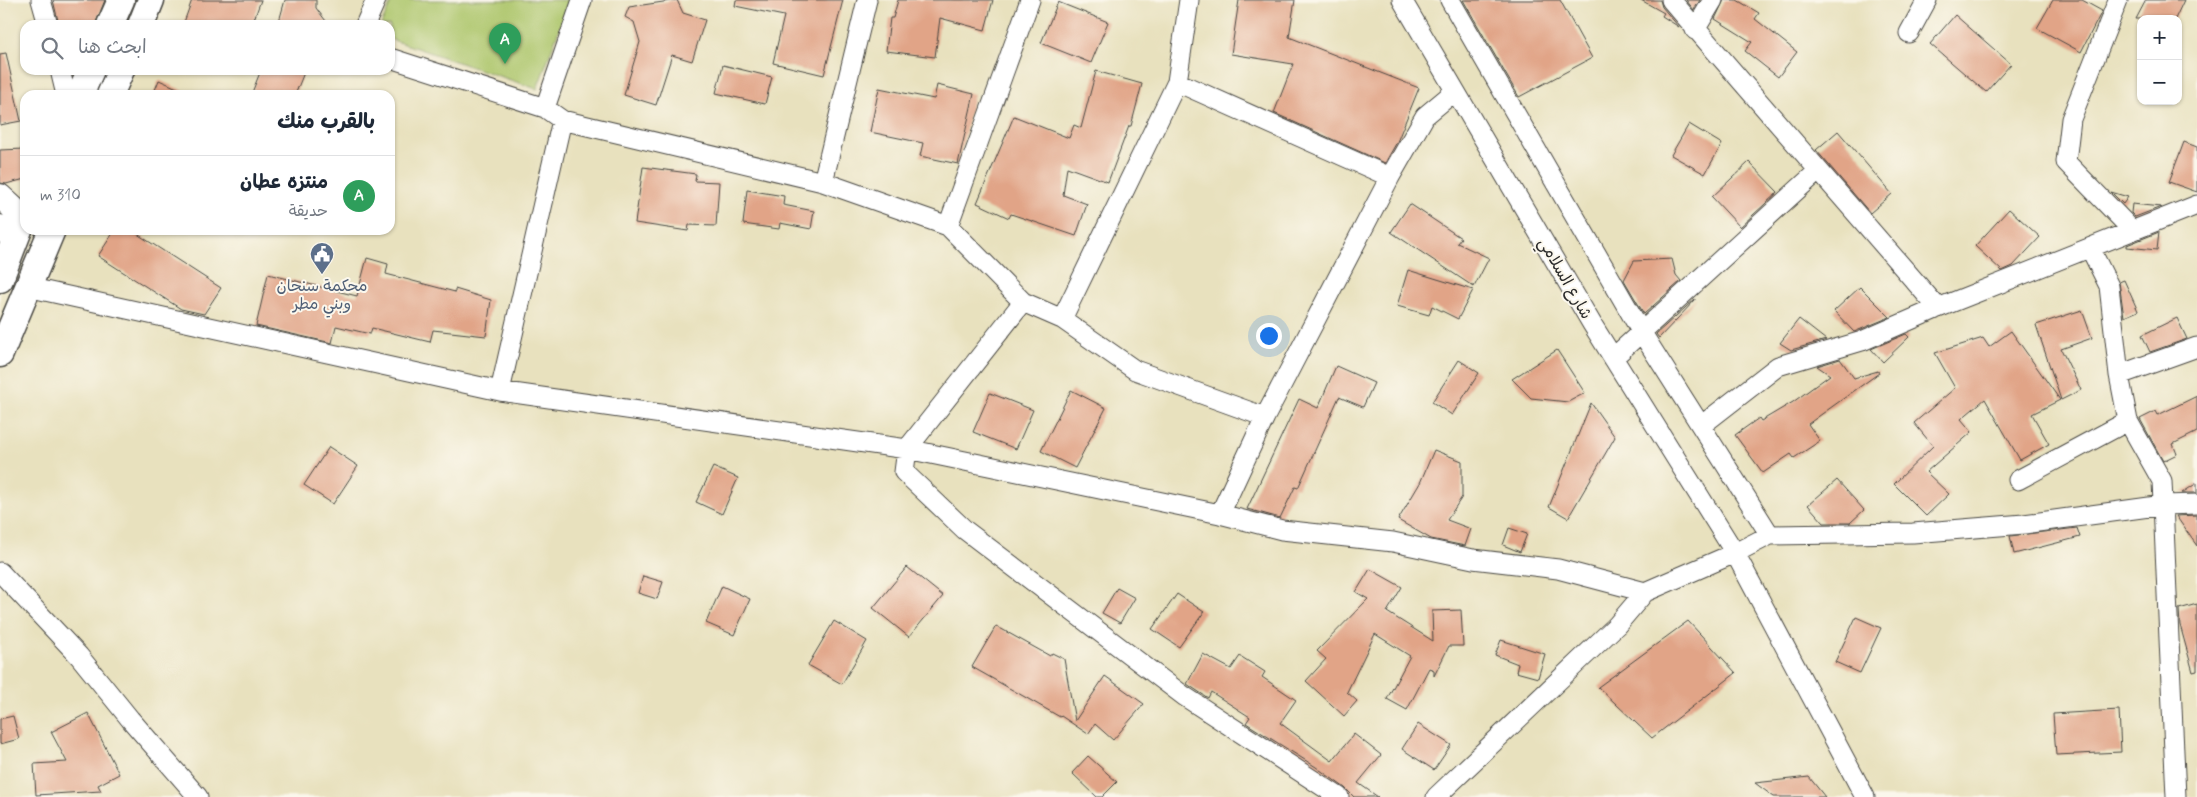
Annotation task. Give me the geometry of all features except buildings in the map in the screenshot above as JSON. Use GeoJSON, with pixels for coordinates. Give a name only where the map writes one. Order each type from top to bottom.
{"type":"FeatureCollection","features":[{"type":"Feature","properties":{"kind":"main road"},"geometry":{"type":"LineString","coordinates":[[112,20],[122,0]]}},
{"type":"Feature","properties":{"kind":"main road"},"geometry":{"type":"LineString","coordinates":[[143,20],[151,0]]}},
{"type":"Feature","properties":{"kind":"main road"},"geometry":{"type":"LineString","coordinates":[[82,90],[89,75]]}},
{"type":"Feature","properties":{"kind":"main road"},"geometry":{"type":"LineString","coordinates":[[112,90],[119,75]]}},
{"type":"Feature","properties":{"kind":"main road"},"geometry":{"type":"LineString","coordinates":[[0,279],[16,224]]}},
{"type":"Feature","properties":{"kind":"main road"},"geometry":{"type":"LineString","coordinates":[[0,354],[50,235]]}},
{"type":"Feature","properties":{"kind":"street"},"geometry":{"type":"LineString","coordinates":[[41,0],[47,20]]}},
{"type":"Feature","properties":{"kind":"street"},"geometry":{"type":"LineString","coordinates":[[367,20],[376,0]]}},
{"type":"Feature","properties":{"kind":"street"},"geometry":{"type":"LineString","coordinates":[[545,108],[582,0]]}},
{"type":"Feature","properties":{"kind":"street"},"geometry":{"type":"LineString","coordinates":[[823,182],[867,0]]}},
{"type":"Feature","properties":{"kind":"street"},"geometry":{"type":"LineString","coordinates":[[948,226],[1030,0]]}},
{"type":"Feature","properties":{"kind":"street"},"geometry":{"type":"LineString","coordinates":[[1062,319],[1177,82],[1189,0]]}},
{"type":"Feature","properties":{"kind":"street","name":"شارع السلامي"},"geometry":{"type":"LineString","coordinates":[[1402,0],[1614,358],[1735,553],[1865,797]]}},
{"type":"Feature","properties":{"kind":"street"},"geometry":{"type":"LineString","coordinates":[[1450,0],[1642,333],[1770,535]]}},
{"type":"Feature","properties":{"kind":"street"},"geometry":{"type":"LineString","coordinates":[[1671,0],[1695,30],[1938,308]]}},
{"type":"Feature","properties":{"kind":"street"},"geometry":{"type":"LineString","coordinates":[[1695,30],[1713,0]]}},
{"type":"Feature","properties":{"kind":"street"},"geometry":{"type":"LineString","coordinates":[[1909,33],[1927,0]]}},
{"type":"Feature","properties":{"kind":"street"},"geometry":{"type":"LineString","coordinates":[[2118,0],[2071,119],[2066,162],[2132,230]]}},
{"type":"Feature","properties":{"kind":"street"},"geometry":{"type":"LineString","coordinates":[[395,60],[545,108],[562,120],[823,182],[948,226],[1023,302],[1062,319],[1135,370],[1265,417]]}},
{"type":"Feature","properties":{"kind":"street"},"geometry":{"type":"LineString","coordinates":[[61,75],[65,90]]}},
{"type":"Feature","properties":{"kind":"street"},"geometry":{"type":"LineString","coordinates":[[1177,82],[1390,177]]}},
{"type":"Feature","properties":{"kind":"street"},"geometry":{"type":"LineString","coordinates":[[1220,514],[1265,417],[1390,177],[1425,116],[1455,91]]}},
{"type":"Feature","properties":{"kind":"street"},"geometry":{"type":"LineString","coordinates":[[500,391],[562,120]]}},
{"type":"Feature","properties":{"kind":"street"},"geometry":{"type":"LineString","coordinates":[[1614,358],[1818,171]]}},
{"type":"Feature","properties":{"kind":"street"},"geometry":{"type":"LineString","coordinates":[[0,196],[16,224]]}},
{"type":"Feature","properties":{"kind":"street"},"geometry":{"type":"LineString","coordinates":[[1702,425],[1778,366],[1862,341],[1938,308],[2197,205]]}},
{"type":"Feature","properties":{"kind":"street"},"geometry":{"type":"LineString","coordinates":[[2090,248],[2109,286],[2119,375],[2128,421],[2162,481],[2176,797]]}},
{"type":"Feature","properties":{"kind":"street"},"geometry":{"type":"LineString","coordinates":[[27,287],[500,391],[907,449],[1220,514],[1282,530],[1393,542],[1474,559],[1558,569],[1645,592]]}},
{"type":"Feature","properties":{"kind":"street"},"geometry":{"type":"LineString","coordinates":[[1023,302],[907,449],[904,472],[965,530],[1184,696],[1339,797]]}},
{"type":"Feature","properties":{"kind":"street"},"geometry":{"type":"LineString","coordinates":[[2119,375],[2197,347]]}},
{"type":"Feature","properties":{"kind":"street"},"geometry":{"type":"LineString","coordinates":[[2018,480],[2128,421]]}},
{"type":"Feature","properties":{"kind":"street"},"geometry":{"type":"LineString","coordinates":[[1436,797],[1617,625],[1645,592],[1735,553],[1770,535],[1913,533],[2024,524],[2164,505],[2197,504]]}},
{"type":"Feature","properties":{"kind":"street"},"geometry":{"type":"LineString","coordinates":[[0,572],[79,656],[130,719],[198,797]]}},
{"type":"Feature","properties":{"kind":"green space"},"geometry":{"type":"Polygon","coordinates":[[[392,0],[570,0],[537,89],[395,41],[395,20],[383,20],[392,0]]]}},
{"type":"Feature","properties":{"kind":"place","name":"منتزه عطان"},"geometry":{"type":"Point","coordinates":[505,64]}},
{"type":"Feature","properties":{"kind":"place","name":"محكمة سنحان وبني مطر"},"geometry":{"type":"Point","coordinates":[322,275]}}]}
